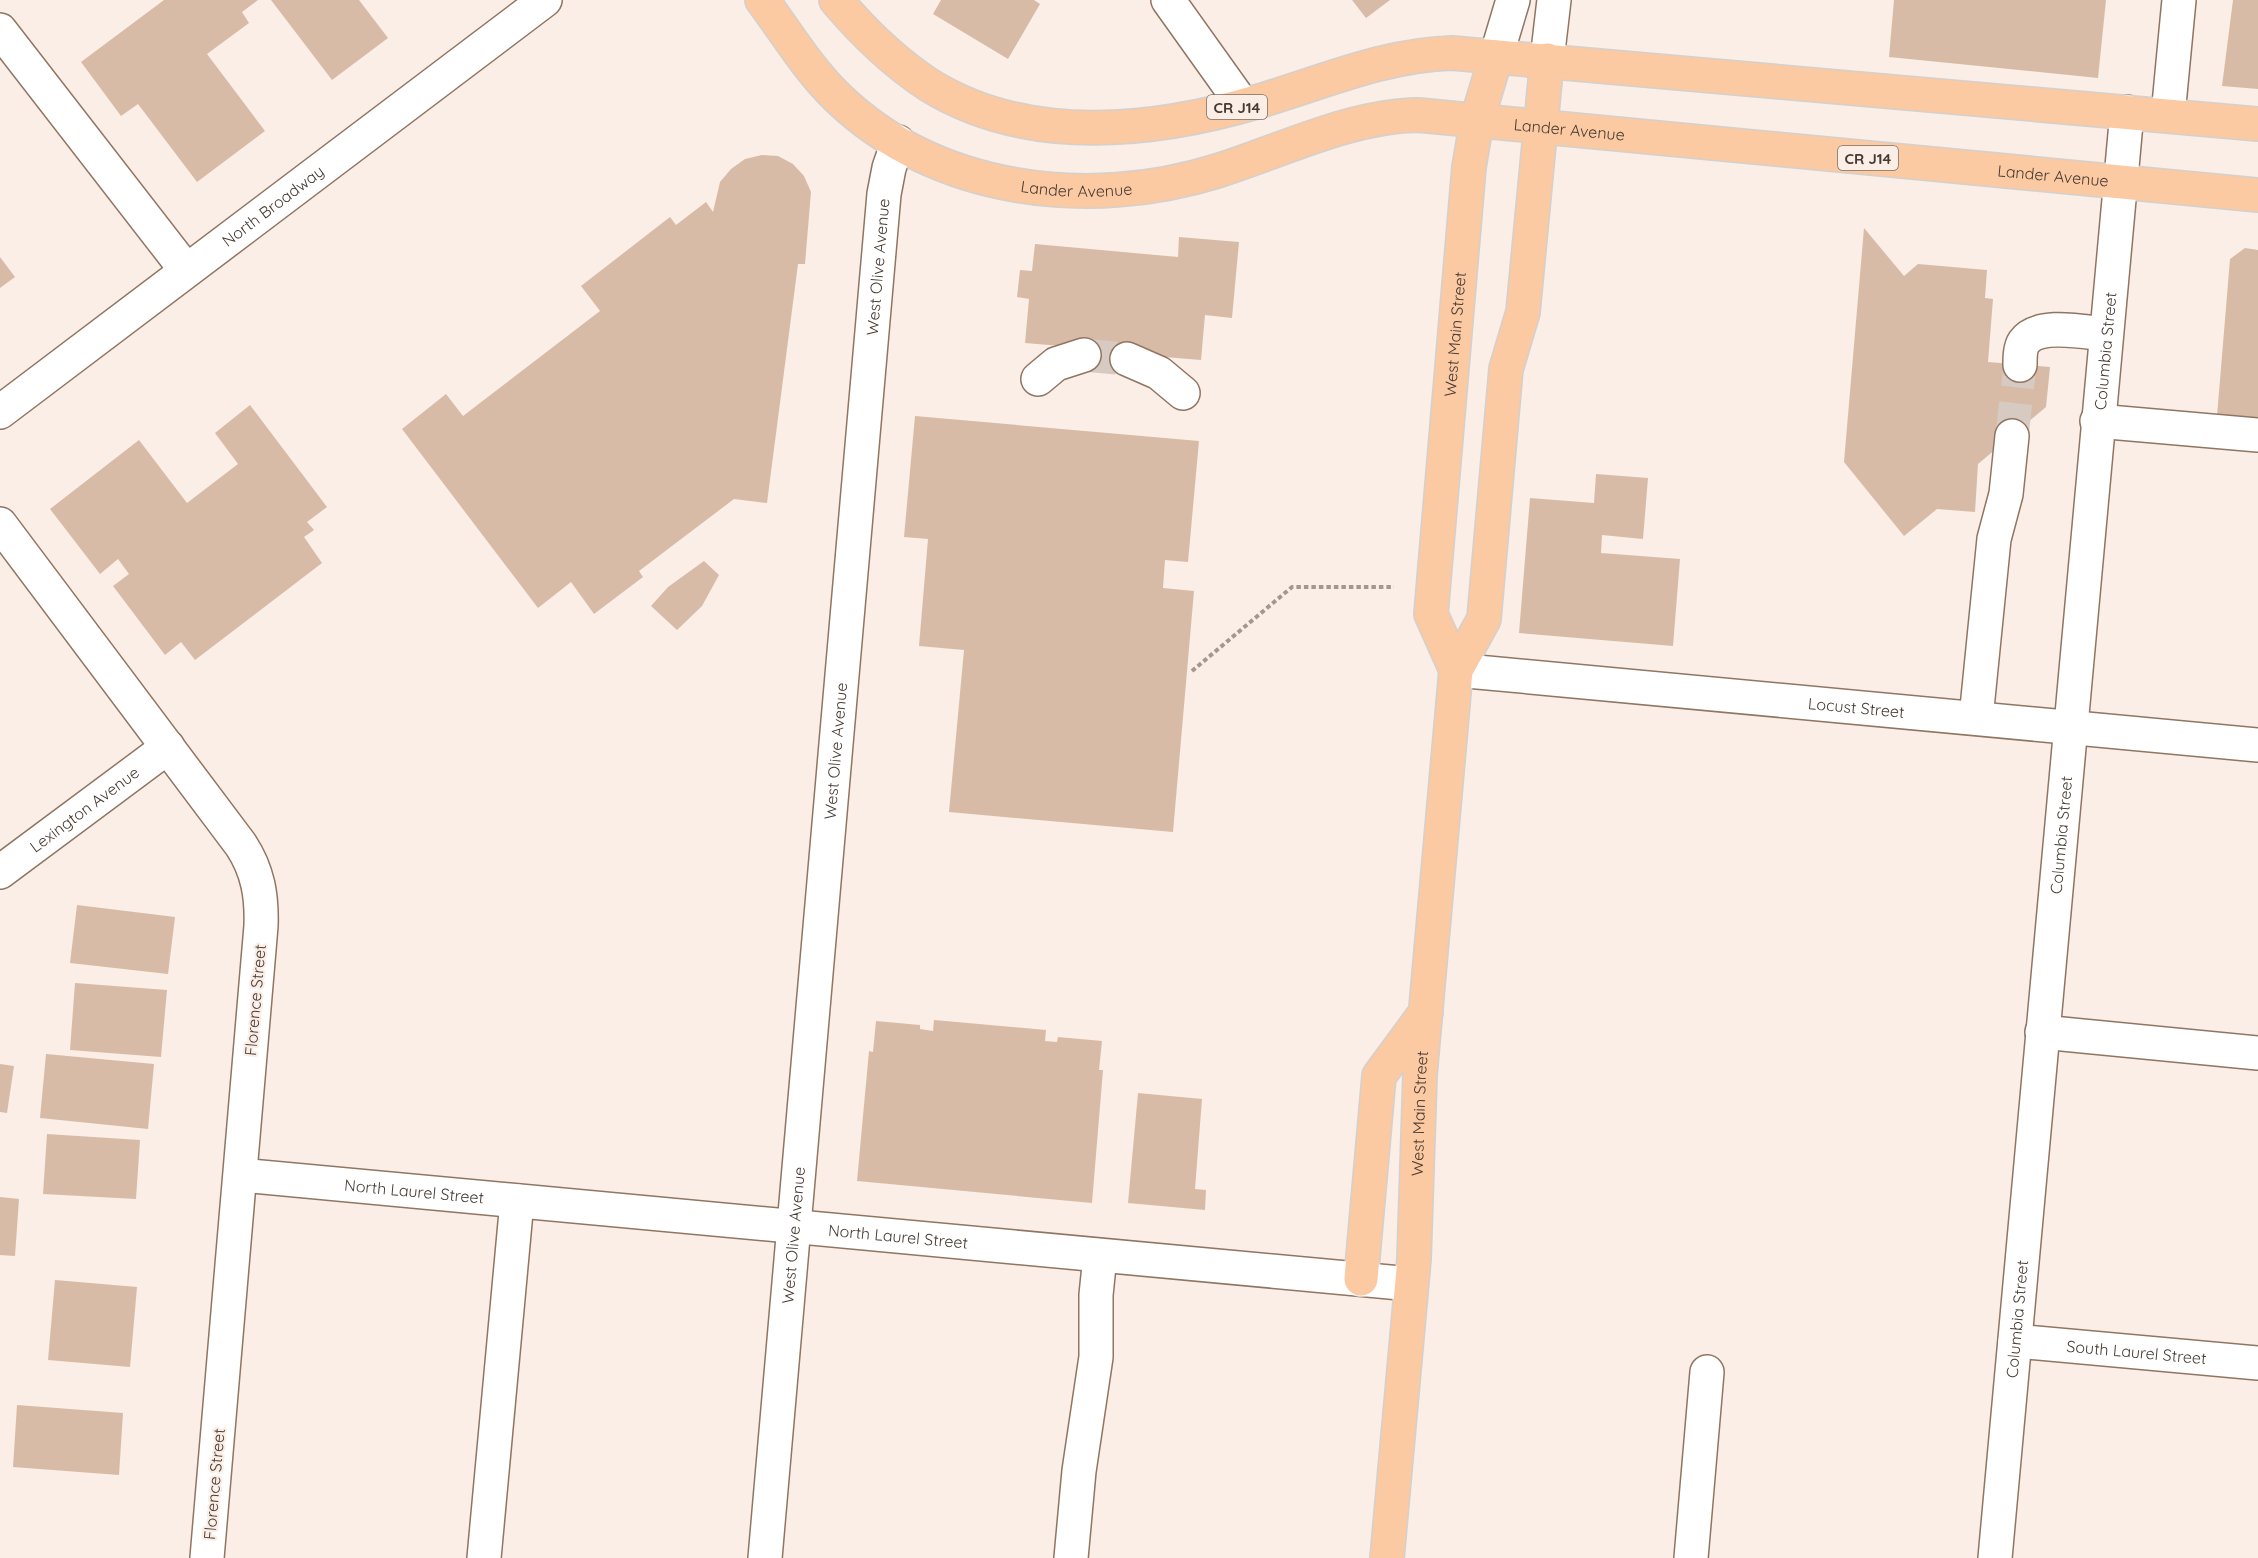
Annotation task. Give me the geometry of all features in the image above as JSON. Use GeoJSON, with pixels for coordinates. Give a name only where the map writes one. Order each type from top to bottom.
{"type":"FeatureCollection","features":[{"type":"Feature","properties":{"kind":"main road","name":"CR J14"},"geometry":{"type":"LineString","coordinates":[[762,0],[832,91],[861,117],[898,142]]}},
{"type":"Feature","properties":{"kind":"main road","name":"CR J14"},"geometry":{"type":"LineString","coordinates":[[836,0],[889,54],[930,85],[965,104],[989,112],[1040,124],[1067,127],[1115,128],[1243,105],[1377,63],[1434,54],[1547,60],[2258,124]]}},
{"type":"Feature","properties":{"kind":"main road","name":"West Main Street"},"geometry":{"type":"LineString","coordinates":[[1456,670],[1431,614],[1469,167],[1477,120],[1496,57]]}},
{"type":"Feature","properties":{"kind":"main road","name":"West Main Street"},"geometry":{"type":"LineString","coordinates":[[1388,1558],[1412,1284],[1420,1075],[1456,670],[1484,619],[1506,369],[1523,312],[1539,125],[1547,60]]}},
{"type":"Feature","properties":{"kind":"main road","name":"Lander Avenue"},"geometry":{"type":"LineString","coordinates":[[898,142],[942,164],[1001,183],[1055,190],[1094,191],[1149,187],[1190,179],[1351,126],[1391,117],[1431,115],[2258,195]]}},
{"type":"Feature","properties":{"kind":"main road"},"geometry":{"type":"LineString","coordinates":[[1361,1279],[1379,1076],[1426,1012]]}},
{"type":"Feature","properties":{"kind":"street","name":"North Broadway"},"geometry":{"type":"LineString","coordinates":[[0,412],[544,0]]}},
{"type":"Feature","properties":{"kind":"street"},"geometry":{"type":"LineString","coordinates":[[1168,0],[1243,105]]}},
{"type":"Feature","properties":{"kind":"street","name":"West Main Street"},"geometry":{"type":"LineString","coordinates":[[1496,57],[1513,0]]}},
{"type":"Feature","properties":{"kind":"street","name":"West Main Street"},"geometry":{"type":"LineString","coordinates":[[1547,60],[1554,0]]}},
{"type":"Feature","properties":{"kind":"street"},"geometry":{"type":"LineString","coordinates":[[2168,115],[2179,0]]}},
{"type":"Feature","properties":{"kind":"street"},"geometry":{"type":"LineString","coordinates":[[0,30],[186,270]]}},
{"type":"Feature","properties":{"kind":"street","name":"Columbia Street"},"geometry":{"type":"LineString","coordinates":[[1995,1558],[2105,333],[2127,112]]}},
{"type":"Feature","properties":{"kind":"street","name":"West Olive Avenue"},"geometry":{"type":"LineString","coordinates":[[765,1558],[884,194],[889,168],[898,142]]}},
{"type":"Feature","properties":{"kind":"street"},"geometry":{"type":"LineString","coordinates":[[2020,365],[2023,345],[2037,332],[2053,330],[2105,333]]}},
{"type":"Feature","properties":{"kind":"street"},"geometry":{"type":"LineString","coordinates":[[1038,379],[1056,364],[1084,356]]}},
{"type":"Feature","properties":{"kind":"street"},"geometry":{"type":"LineString","coordinates":[[1127,359],[1159,373],[1183,393]]}},
{"type":"Feature","properties":{"kind":"street"},"geometry":{"type":"LineString","coordinates":[[2097,421],[2258,435]]}},
{"type":"Feature","properties":{"kind":"street"},"geometry":{"type":"LineString","coordinates":[[1976,718],[1994,539],[2006,494],[2012,436]]}},
{"type":"Feature","properties":{"kind":"street","name":"Florence Street"},"geometry":{"type":"LineString","coordinates":[[0,524],[241,845],[254,870],[259,886],[261,926],[207,1558]]}},
{"type":"Feature","properties":{"kind":"street","name":"Locust Street"},"geometry":{"type":"LineString","coordinates":[[1456,670],[2258,745]]}},
{"type":"Feature","properties":{"kind":"street","name":"Lexington Avenue"},"geometry":{"type":"LineString","coordinates":[[0,872],[168,747]]}},
{"type":"Feature","properties":{"kind":"street"},"geometry":{"type":"LineString","coordinates":[[2042,1032],[2258,1053]]}},
{"type":"Feature","properties":{"kind":"street","name":"North Laurel Street"},"geometry":{"type":"LineString","coordinates":[[241,1175],[1412,1284]]}},
{"type":"Feature","properties":{"kind":"street"},"geometry":{"type":"LineString","coordinates":[[484,1558],[517,1201]]}},
{"type":"Feature","properties":{"kind":"street"},"geometry":{"type":"LineString","coordinates":[[1071,1558],[1079,1471],[1096,1357],[1095,1295],[1100,1256]]}},
{"type":"Feature","properties":{"kind":"street","name":"South Laurel Street"},"geometry":{"type":"LineString","coordinates":[[2015,1341],[2258,1363]]}},
{"type":"Feature","properties":{"kind":"street"},"geometry":{"type":"LineString","coordinates":[[1691,1558],[1707,1372]]}},
{"type":"Feature","properties":{"kind":"path"},"geometry":{"type":"LineString","coordinates":[[1192,671],[1292,587],[1394,587]]}},
{"type":"Feature","properties":{"kind":"building"},"geometry":{"type":"Polygon","coordinates":[[[164,0],[258,0],[242,12],[249,23],[207,54],[265,131],[197,182],[138,104],[121,116],[81,62],[164,0]]]}},
{"type":"Feature","properties":{"kind":"building"},"geometry":{"type":"Polygon","coordinates":[[[271,0],[359,0],[388,38],[332,80],[271,0]]]}},
{"type":"Feature","properties":{"kind":"building"},"geometry":{"type":"Polygon","coordinates":[[[941,0],[1034,0],[1040,4],[1008,59],[933,14],[941,0]]]}},
{"type":"Feature","properties":{"kind":"building"},"geometry":{"type":"Polygon","coordinates":[[[1352,0],[1390,0],[1366,18],[1352,0]]]}},
{"type":"Feature","properties":{"kind":"building"},"geometry":{"type":"Polygon","coordinates":[[[1894,0],[2106,0],[2098,78],[1889,57],[1894,0]]]}},
{"type":"Feature","properties":{"kind":"building"},"geometry":{"type":"Polygon","coordinates":[[[2233,0],[2258,0],[2258,89],[2222,86],[2233,0]]]}},
{"type":"Feature","properties":{"kind":"building"},"geometry":{"type":"Polygon","coordinates":[[[762,155],[778,156],[793,164],[804,176],[811,192],[805,264],[798,264],[767,503],[734,499],[639,571],[643,577],[594,614],[571,582],[538,608],[402,429],[446,394],[463,416],[600,311],[581,286],[670,217],[676,225],[706,202],[713,212],[720,182],[731,169],[745,159],[762,155]]]}},
{"type":"Feature","properties":{"kind":"building"},"geometry":{"type":"Polygon","coordinates":[[[1864,228],[1904,276],[1918,264],[1987,270],[1985,298],[1993,299],[1988,362],[2050,367],[2046,407],[1978,464],[1975,512],[1937,509],[1904,536],[1844,462],[1864,228]]]}},
{"type":"Feature","properties":{"kind":"building"},"geometry":{"type":"Polygon","coordinates":[[[1179,237],[1239,242],[1232,318],[1205,315],[1201,360],[1128,354],[1127,368],[1083,364],[1085,348],[1025,343],[1029,299],[1017,297],[1020,270],[1032,271],[1035,244],[1178,257],[1179,237]]]}},
{"type":"Feature","properties":{"kind":"building"},"geometry":{"type":"Polygon","coordinates":[[[2245,248],[2258,250],[2258,419],[2217,416],[2230,259],[2245,248]]]}},
{"type":"Feature","properties":{"kind":"building"},"geometry":{"type":"Polygon","coordinates":[[[0,257],[15,277],[0,288],[0,257]]]}},
{"type":"Feature","properties":{"kind":"building"},"geometry":{"type":"Polygon","coordinates":[[[250,405],[327,507],[307,522],[314,530],[304,537],[322,563],[195,660],[181,642],[165,655],[113,586],[129,574],[118,559],[100,574],[50,509],[139,440],[187,503],[238,464],[215,433],[250,405]]]}},
{"type":"Feature","properties":{"kind":"building"},"geometry":{"type":"Polygon","coordinates":[[[915,416],[1199,441],[1188,562],[1165,560],[1163,588],[1194,591],[1173,832],[949,812],[964,650],[919,646],[928,539],[904,537],[915,416]]]}},
{"type":"Feature","properties":{"kind":"building"},"geometry":{"type":"Polygon","coordinates":[[[1596,474],[1648,478],[1643,539],[1602,535],[1601,553],[1680,559],[1673,646],[1519,633],[1530,498],[1594,503],[1596,474]]]}},
{"type":"Feature","properties":{"kind":"building"},"geometry":{"type":"Polygon","coordinates":[[[704,561],[719,575],[702,606],[677,630],[651,606],[668,587],[704,561]]]}},
{"type":"Feature","properties":{"kind":"building"},"geometry":{"type":"Polygon","coordinates":[[[77,905],[175,917],[168,974],[70,963],[77,905]]]}},
{"type":"Feature","properties":{"kind":"building"},"geometry":{"type":"Polygon","coordinates":[[[75,983],[167,990],[161,1057],[70,1050],[75,983]]]}},
{"type":"Feature","properties":{"kind":"building"},"geometry":{"type":"Polygon","coordinates":[[[934,1020],[1046,1030],[1045,1041],[1057,1042],[1058,1037],[1102,1041],[1099,1070],[1103,1070],[1092,1203],[857,1181],[869,1051],[873,1052],[876,1021],[920,1025],[920,1029],[933,1031],[934,1020]]]}},
{"type":"Feature","properties":{"kind":"building"},"geometry":{"type":"Polygon","coordinates":[[[46,1054],[154,1064],[148,1129],[40,1118],[46,1054]]]}},
{"type":"Feature","properties":{"kind":"building"},"geometry":{"type":"Polygon","coordinates":[[[0,1064],[14,1066],[7,1113],[0,1112],[0,1064]]]}},
{"type":"Feature","properties":{"kind":"building"},"geometry":{"type":"Polygon","coordinates":[[[1138,1093],[1202,1099],[1195,1189],[1206,1190],[1205,1210],[1128,1203],[1138,1093]]]}},
{"type":"Feature","properties":{"kind":"building"},"geometry":{"type":"Polygon","coordinates":[[[47,1134],[140,1140],[136,1199],[43,1194],[47,1134]]]}},
{"type":"Feature","properties":{"kind":"building"},"geometry":{"type":"Polygon","coordinates":[[[0,1197],[19,1199],[15,1256],[0,1255],[0,1197]]]}},
{"type":"Feature","properties":{"kind":"building"},"geometry":{"type":"Polygon","coordinates":[[[55,1280],[137,1287],[130,1367],[48,1360],[55,1280]]]}},
{"type":"Feature","properties":{"kind":"building"},"geometry":{"type":"Polygon","coordinates":[[[17,1405],[123,1413],[119,1475],[13,1467],[17,1405]]]}},
{"type":"Feature","properties":{"kind":"tunnel"},"geometry":{"type":"LineString","coordinates":[[1084,355],[1127,359]]}},
{"type":"Feature","properties":{"kind":"tunnel"},"geometry":{"type":"LineString","coordinates":[[2012,436],[2020,365]]}}]}
